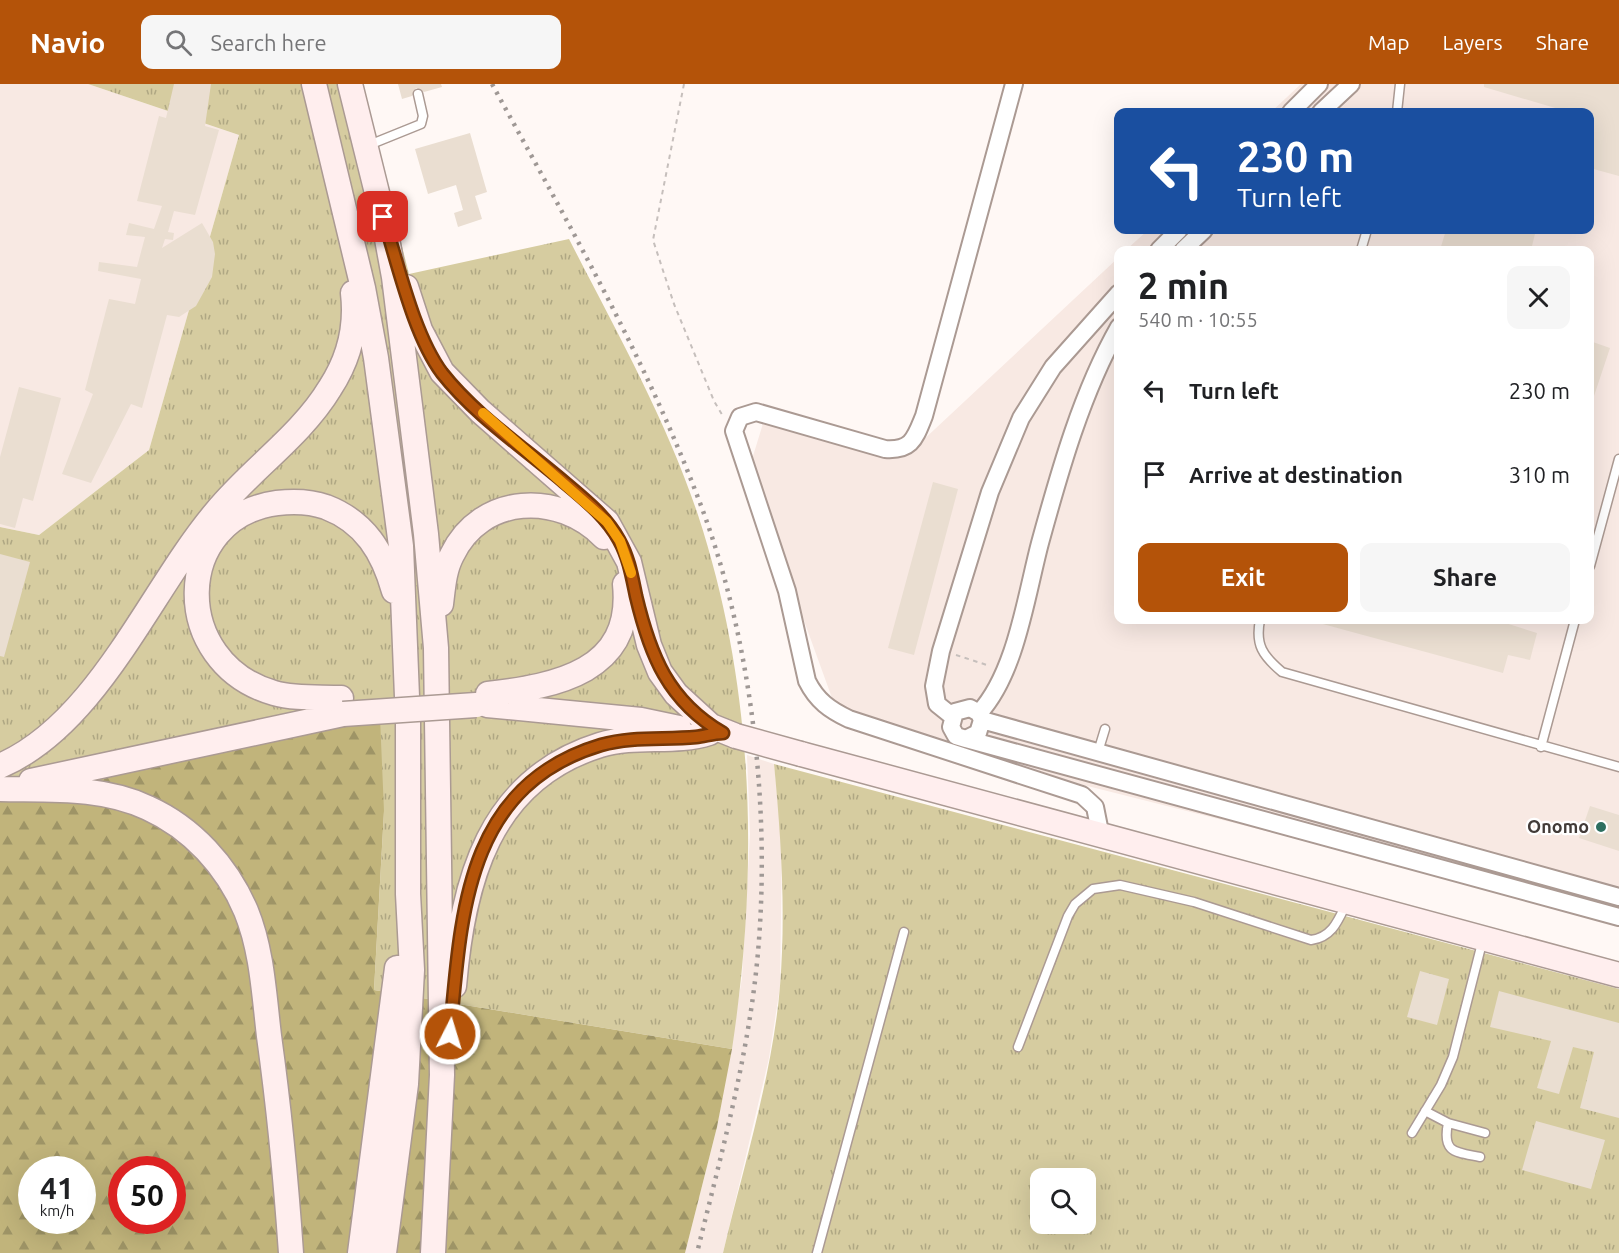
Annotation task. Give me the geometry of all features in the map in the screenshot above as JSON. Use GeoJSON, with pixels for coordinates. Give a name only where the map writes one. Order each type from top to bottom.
{"type":"FeatureCollection","features":[{"type":"Feature","properties":{"kind":"main road"},"geometry":{"type":"LineString","coordinates":[[314,84],[374,346],[401,546],[408,722],[408,894],[412,954],[406,1084],[384,1253]]}},
{"type":"Feature","properties":{"kind":"main road"},"geometry":{"type":"LineString","coordinates":[[350,84],[383,217],[420,330],[442,372],[480,411],[607,522],[629,562],[649,645],[660,672],[676,694],[720,732]]}},
{"type":"Feature","properties":{"kind":"main road"},"geometry":{"type":"LineString","coordinates":[[0,766],[13,761],[50,734],[83,699],[123,647],[215,512],[297,428],[329,390],[346,360],[352,336],[354,305],[344,210]]}},
{"type":"Feature","properties":{"kind":"main road"},"geometry":{"type":"LineString","coordinates":[[383,217],[394,277],[421,499],[436,648],[442,1075],[433,1253]]}},
{"type":"Feature","properties":{"kind":"main road"},"geometry":{"type":"LineString","coordinates":[[250,474],[194,557],[187,589],[190,621],[203,653],[224,677],[255,695],[290,709]]}},
{"type":"Feature","properties":{"kind":"main road"},"geometry":{"type":"LineString","coordinates":[[342,706],[273,693],[250,684],[231,671],[213,653],[199,619],[197,578],[211,545],[233,520],[268,504],[290,501],[317,504],[351,520],[367,534],[386,564],[404,647]]}},
{"type":"Feature","properties":{"kind":"main road"},"geometry":{"type":"LineString","coordinates":[[436,648],[444,579],[451,556],[463,536],[481,520],[502,508],[520,504],[559,508],[596,529],[610,543],[619,561],[625,585],[624,615],[613,643],[590,667],[572,678],[550,686],[486,699]]}},
{"type":"Feature","properties":{"kind":"main road"},"geometry":{"type":"LineString","coordinates":[[537,698],[577,687],[595,674],[621,644],[636,597]]}},
{"type":"Feature","properties":{"kind":"main road"},"geometry":{"type":"LineString","coordinates":[[0,777],[290,709],[537,698],[626,710],[720,732],[1101,837],[1619,975]]}},
{"type":"Feature","properties":{"kind":"main road"},"geometry":{"type":"LineString","coordinates":[[486,699],[720,732]]}},
{"type":"Feature","properties":{"kind":"main road"},"geometry":{"type":"LineString","coordinates":[[0,788],[342,706]]}},
{"type":"Feature","properties":{"kind":"main road"},"geometry":{"type":"LineString","coordinates":[[442,1075],[449,1047],[458,945],[466,900],[483,847],[510,804],[542,775],[578,754],[601,745],[629,739],[696,737],[720,732]]}},
{"type":"Feature","properties":{"kind":"main road"},"geometry":{"type":"LineString","coordinates":[[0,788],[91,792],[120,797],[147,808],[173,822],[196,840],[217,861],[233,886],[246,912],[261,971],[279,1111],[291,1253]]}},
{"type":"Feature","properties":{"kind":"main road"},"geometry":{"type":"LineString","coordinates":[[360,1253],[408,894]]}},
{"type":"Feature","properties":{"kind":"street"},"geometry":{"type":"LineString","coordinates":[[1014,84],[924,416],[912,442],[902,449],[885,449],[756,412],[740,417],[734,426],[734,434],[787,591],[807,681],[823,704],[849,719],[1082,795],[1095,807],[1101,837]]}},
{"type":"Feature","properties":{"kind":"street"},"geometry":{"type":"LineString","coordinates":[[1295,108],[1319,84]]}},
{"type":"Feature","properties":{"kind":"street"},"geometry":{"type":"LineString","coordinates":[[1325,108],[1351,84]]}},
{"type":"Feature","properties":{"kind":"street"},"geometry":{"type":"LineString","coordinates":[[1163,246],[1175,234]]}},
{"type":"Feature","properties":{"kind":"street"},"geometry":{"type":"LineString","coordinates":[[1187,246],[1200,234]]}},
{"type":"Feature","properties":{"kind":"street"},"geometry":{"type":"LineString","coordinates":[[1114,299],[1053,367],[1021,418],[990,492],[941,651],[934,695],[937,704],[952,716],[953,732],[966,739],[1619,917]]}},
{"type":"Feature","properties":{"kind":"street"},"geometry":{"type":"LineString","coordinates":[[966,739],[978,733],[981,717],[1006,671],[1048,512],[1091,387],[1114,338]]}},
{"type":"Feature","properties":{"kind":"street"},"geometry":{"type":"LineString","coordinates":[[952,716],[965,707],[981,717],[1098,752],[1619,897]]}},
{"type":"Feature","properties":{"kind":"lane"},"geometry":{"type":"LineString","coordinates":[[1397,108],[1400,84]]}},
{"type":"Feature","properties":{"kind":"lane"},"geometry":{"type":"LineString","coordinates":[[365,147],[421,124],[423,116],[418,94]]}},
{"type":"Feature","properties":{"kind":"lane"},"geometry":{"type":"LineString","coordinates":[[1594,551],[1619,459]]}},
{"type":"Feature","properties":{"kind":"lane"},"geometry":{"type":"LineString","coordinates":[[1259,624],[1257,635],[1265,658],[1282,672],[1541,747],[1619,767]]}},
{"type":"Feature","properties":{"kind":"lane"},"geometry":{"type":"LineString","coordinates":[[1541,747],[1574,624]]}},
{"type":"Feature","properties":{"kind":"lane"},"geometry":{"type":"LineString","coordinates":[[1098,752],[1105,729]]}},
{"type":"Feature","properties":{"kind":"lane"},"geometry":{"type":"LineString","coordinates":[[1018,1047],[1068,916],[1075,904],[1094,889],[1104,885],[1135,887],[1194,902],[1311,940],[1327,935],[1334,929],[1347,903]]}},
{"type":"Feature","properties":{"kind":"lane"},"geometry":{"type":"LineString","coordinates":[[817,1253],[904,932]]}},
{"type":"Feature","properties":{"kind":"lane"},"geometry":{"type":"LineString","coordinates":[[1412,1133],[1453,1057],[1483,939]]}},
{"type":"Feature","properties":{"kind":"lane"},"geometry":{"type":"LineString","coordinates":[[1425,1111],[1448,1123],[1485,1133]]}},
{"type":"Feature","properties":{"kind":"lane"},"geometry":{"type":"LineString","coordinates":[[1448,1123],[1445,1139],[1449,1147],[1456,1152],[1480,1157]]}},
{"type":"Feature","properties":{"kind":"path"},"geometry":{"type":"LineString","coordinates":[[684,84],[653,240],[674,304],[714,401],[734,434]]}},
{"type":"Feature","properties":{"kind":"path"},"geometry":{"type":"LineString","coordinates":[[941,651],[1006,671]]}},
{"type":"Feature","properties":{"kind":"shaded area"},"geometry":{"type":"Polygon","coordinates":[[[0,84],[88,84],[239,135],[149,450],[39,535],[0,527],[0,84]]]}},
{"type":"Feature","properties":{"kind":"shaded area"},"geometry":{"type":"Polygon","coordinates":[[[1301,84],[1619,84],[1619,920],[996,763],[836,709],[749,469],[765,417],[905,457],[1114,262],[1114,624],[1594,624],[1594,246],[1130,246],[1144,234],[1594,234],[1594,108],[1275,108],[1301,84]]]}},
{"type":"Feature","properties":{"kind":"shaded area"},"geometry":{"type":"Polygon","coordinates":[[[747,755],[774,764],[782,842],[780,987],[769,1058],[723,1253],[685,1253],[717,1127],[742,978],[750,834],[747,755]]]}},
{"type":"Feature","properties":{"kind":"green space"},"geometry":{"type":"Polygon","coordinates":[[[88,84],[361,84],[409,274],[569,239],[639,375],[685,479],[717,581],[731,647],[741,713],[748,847],[741,982],[732,1049],[374,990],[384,811],[0,799],[0,527],[39,535],[149,450],[239,135],[88,84]]]}},
{"type":"Feature","properties":{"kind":"green space"},"geometry":{"type":"Polygon","coordinates":[[[380,717],[384,811],[374,990],[732,1049],[717,1127],[685,1253],[0,1253],[0,799],[380,717]]]}},
{"type":"Feature","properties":{"kind":"green space"},"geometry":{"type":"Polygon","coordinates":[[[774,764],[1619,989],[1619,1253],[723,1253],[764,1086],[776,1019],[783,930],[781,847],[774,764]]]}},
{"type":"Feature","properties":{"kind":"building"},"geometry":{"type":"Polygon","coordinates":[[[174,84],[211,84],[205,126],[219,130],[195,215],[174,211],[168,232],[174,233],[173,240],[165,239],[162,248],[202,223],[213,242],[215,254],[212,277],[196,306],[179,317],[167,315],[142,408],[131,404],[91,483],[62,474],[93,394],[85,390],[109,299],[135,304],[141,279],[98,271],[99,262],[137,267],[145,237],[126,235],[129,223],[154,229],[162,206],[137,201],[159,116],[166,118],[174,84]]]}},
{"type":"Feature","properties":{"kind":"building"},"geometry":{"type":"Polygon","coordinates":[[[398,84],[441,84],[442,87],[424,92],[416,88],[412,96],[402,99],[398,84]]]}},
{"type":"Feature","properties":{"kind":"building"},"geometry":{"type":"Polygon","coordinates":[[[1484,84],[1619,84],[1619,176],[1594,169],[1594,108],[1555,108],[1484,87],[1484,84]]]}},
{"type":"Feature","properties":{"kind":"building"},"geometry":{"type":"Polygon","coordinates":[[[470,133],[487,192],[475,196],[482,219],[458,227],[454,213],[463,210],[456,185],[428,194],[415,149],[470,133]]]}},
{"type":"Feature","properties":{"kind":"building"},"geometry":{"type":"Polygon","coordinates":[[[1445,234],[1535,234],[1532,246],[1441,246],[1445,234]]]}},
{"type":"Feature","properties":{"kind":"building"},"geometry":{"type":"Polygon","coordinates":[[[1594,342],[1610,348],[1594,396],[1594,342]]]}},
{"type":"Feature","properties":{"kind":"building"},"geometry":{"type":"Polygon","coordinates":[[[19,387],[61,398],[33,501],[23,498],[15,528],[0,524],[0,457],[19,387]]]}},
{"type":"Feature","properties":{"kind":"building"},"geometry":{"type":"Polygon","coordinates":[[[933,482],[958,489],[914,655],[888,648],[933,482]]]}},
{"type":"Feature","properties":{"kind":"building"},"geometry":{"type":"Polygon","coordinates":[[[0,554],[30,562],[4,657],[0,656],[0,554]]]}},
{"type":"Feature","properties":{"kind":"building"},"geometry":{"type":"Polygon","coordinates":[[[1323,624],[1509,624],[1537,633],[1530,660],[1508,655],[1503,673],[1323,624]]]}},
{"type":"Feature","properties":{"kind":"building","name":"Onomo"},"geometry":{"type":"Polygon","coordinates":[[[1590,806],[1619,815],[1619,851],[1579,838],[1590,806]]]}},
{"type":"Feature","properties":{"kind":"building"},"geometry":{"type":"Polygon","coordinates":[[[1420,971],[1449,979],[1437,1025],[1407,1017],[1420,971]]]}},
{"type":"Feature","properties":{"kind":"building"},"geometry":{"type":"Polygon","coordinates":[[[1499,991],[1619,1023],[1619,1118],[1580,1108],[1594,1052],[1573,1047],[1559,1094],[1537,1088],[1551,1041],[1490,1027],[1499,991]]]}},
{"type":"Feature","properties":{"kind":"building"},"geometry":{"type":"Polygon","coordinates":[[[1536,1121],[1605,1140],[1591,1189],[1522,1170],[1536,1121]]]}},
{"type":"Feature","properties":{"kind":"railway"},"geometry":{"type":"LineString","coordinates":[[492,84],[605,294],[658,401],[703,511],[721,566],[736,623],[747,683],[760,804],[762,864],[760,924],[755,981],[744,1049],[697,1253]]}},
{"type":"Feature","properties":{"kind":"slow traffic"},"geometry":{"type":"LineString","coordinates":[[483,413],[591,505],[607,522],[620,541],[631,573]]}},
{"type":"Feature","properties":{"kind":"place","name":"Onomo"},"geometry":{"type":"Point","coordinates":[1601,827]}},
{"type":"Feature","properties":{"kind":"route"},"geometry":{"type":"LineString","coordinates":[[383,217],[420,330],[430,353],[442,372],[480,411],[591,505],[607,522],[620,541],[629,562],[649,645],[660,672],[676,694],[711,726],[723,733],[696,737],[629,739],[601,745],[558,764],[525,788],[510,804],[483,847],[461,919],[450,1034]]}}]}
